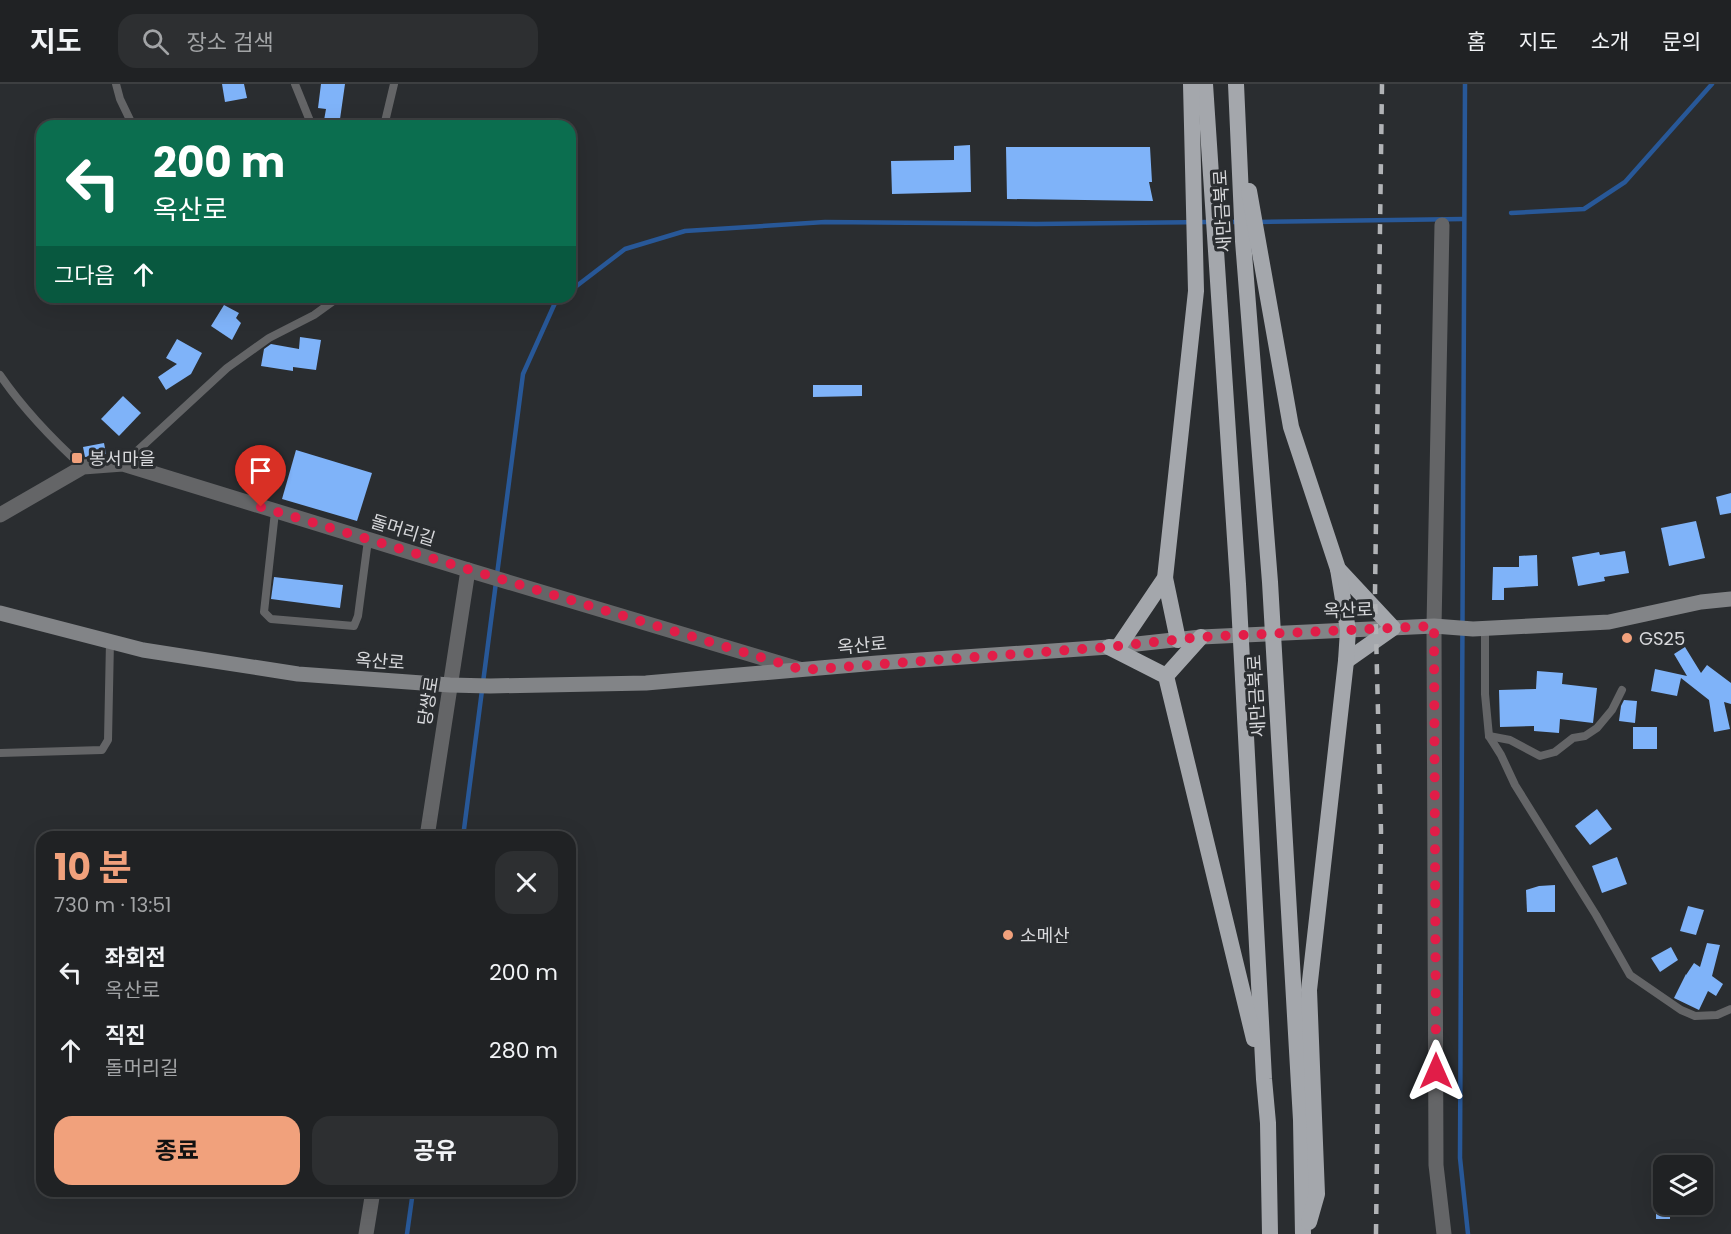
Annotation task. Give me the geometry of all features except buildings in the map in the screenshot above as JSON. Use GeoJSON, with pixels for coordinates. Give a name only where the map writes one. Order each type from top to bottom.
{"type":"FeatureCollection","features":[{"type":"Feature","properties":{"kind":"highway"},"geometry":{"type":"LineString","coordinates":[[1178,640],[1165,578],[1196,291],[1191,84]]}},
{"type":"Feature","properties":{"kind":"highway","name":"새만금북로"},"geometry":{"type":"LineString","coordinates":[[1205,84],[1238,584],[1268,1122],[1270,1234]]}},
{"type":"Feature","properties":{"kind":"highway","name":"새만금북로"},"geometry":{"type":"LineString","coordinates":[[1236,84],[1250,241],[1301,1120],[1304,1234]]}},
{"type":"Feature","properties":{"kind":"highway"},"geometry":{"type":"LineString","coordinates":[[1250,241],[1292,427],[1338,569],[1348,630],[1309,990],[1317,1194],[1304,1234]]}},
{"type":"Feature","properties":{"kind":"highway"},"geometry":{"type":"LineString","coordinates":[[1338,569],[1393,628],[1346,661]]}},
{"type":"Feature","properties":{"kind":"highway"},"geometry":{"type":"LineString","coordinates":[[1165,578],[1114,646],[1166,676],[1264,1079]]}},
{"type":"Feature","properties":{"kind":"highway"},"geometry":{"type":"LineString","coordinates":[[1166,676],[1201,637]]}},
{"type":"Feature","properties":{"kind":"main road","name":"옥산로"},"geometry":{"type":"LineString","coordinates":[[0,613],[143,650],[298,674],[490,686],[646,683],[1201,637],[1439,626],[1479,628],[1609,621],[1701,602],[1731,599]]}},
{"type":"Feature","properties":{"kind":"street"},"geometry":{"type":"LineString","coordinates":[[1442,225],[1436,1165],[1444,1234]]}},
{"type":"Feature","properties":{"kind":"street","name":"돌머리길"},"geometry":{"type":"LineString","coordinates":[[0,515],[83,466],[123,464],[275,512],[803,670]]}},
{"type":"Feature","properties":{"kind":"street","name":"당쌍로"},"geometry":{"type":"LineString","coordinates":[[428,831],[457,685],[468,570]]}},
{"type":"Feature","properties":{"kind":"street"},"geometry":{"type":"LineString","coordinates":[[366,1234],[372,1197]]}},
{"type":"Feature","properties":{"kind":"lane"},"geometry":{"type":"LineString","coordinates":[[116,84],[130,120]]}},
{"type":"Feature","properties":{"kind":"lane"},"geometry":{"type":"LineString","coordinates":[[295,84],[310,120]]}},
{"type":"Feature","properties":{"kind":"lane"},"geometry":{"type":"LineString","coordinates":[[385,120],[394,84]]}},
{"type":"Feature","properties":{"kind":"lane"},"geometry":{"type":"LineString","coordinates":[[123,464],[227,368],[269,338],[314,315],[331,303]]}},
{"type":"Feature","properties":{"kind":"lane"},"geometry":{"type":"LineString","coordinates":[[0,375],[16,398],[46,432],[83,466]]}},
{"type":"Feature","properties":{"kind":"lane"},"geometry":{"type":"LineString","coordinates":[[275,512],[264,612],[271,619],[354,626],[358,616],[368,540]]}},
{"type":"Feature","properties":{"kind":"lane"},"geometry":{"type":"LineString","coordinates":[[1479,628],[1489,736],[1515,785],[1596,915],[1630,975],[1681,1010],[1695,1016],[1717,1015],[1731,1010]]}},
{"type":"Feature","properties":{"kind":"lane"},"geometry":{"type":"LineString","coordinates":[[0,753],[102,750],[108,740],[110,641]]}},
{"type":"Feature","properties":{"kind":"lane"},"geometry":{"type":"LineString","coordinates":[[1489,736],[1510,740],[1540,756],[1555,752],[1573,738],[1585,735],[1597,728],[1612,710],[1622,690]]}},
{"type":"Feature","properties":{"kind":"waterway"},"geometry":{"type":"LineString","coordinates":[[1465,84],[1460,1158],[1468,1234]]}},
{"type":"Feature","properties":{"kind":"waterway"},"geometry":{"type":"LineString","coordinates":[[1511,213],[1584,209],[1625,182],[1712,84]]}},
{"type":"Feature","properties":{"kind":"waterway"},"geometry":{"type":"LineString","coordinates":[[1257,222],[1464,219]]}},
{"type":"Feature","properties":{"kind":"waterway"},"geometry":{"type":"LineString","coordinates":[[576,286],[625,249],[685,231],[825,222],[1036,224],[1209,222]]}},
{"type":"Feature","properties":{"kind":"waterway"},"geometry":{"type":"LineString","coordinates":[[1218,222],[1239,222]]}},
{"type":"Feature","properties":{"kind":"waterway"},"geometry":{"type":"LineString","coordinates":[[464,831],[523,374],[555,303]]}},
{"type":"Feature","properties":{"kind":"waterway"},"geometry":{"type":"LineString","coordinates":[[407,1234],[412,1197]]}},
{"type":"Feature","properties":{"kind":"railway"},"geometry":{"type":"LineString","coordinates":[[1376,1234],[1381,831],[1375,593],[1382,84]]}},
{"type":"Feature","properties":{"kind":"place","name":"봉서마을"},"geometry":{"type":"Point","coordinates":[77,458]}},
{"type":"Feature","properties":{"kind":"place","name":"GS25"},"geometry":{"type":"Point","coordinates":[1627,638]}},
{"type":"Feature","properties":{"kind":"place","name":"소메산"},"geometry":{"type":"Point","coordinates":[1008,935]}},
{"type":"Feature","properties":{"kind":"route"},"geometry":{"type":"LineString","coordinates":[[261,507],[803,670],[1109,647],[1201,637],[1434,626],[1436,1071]]}}]}
